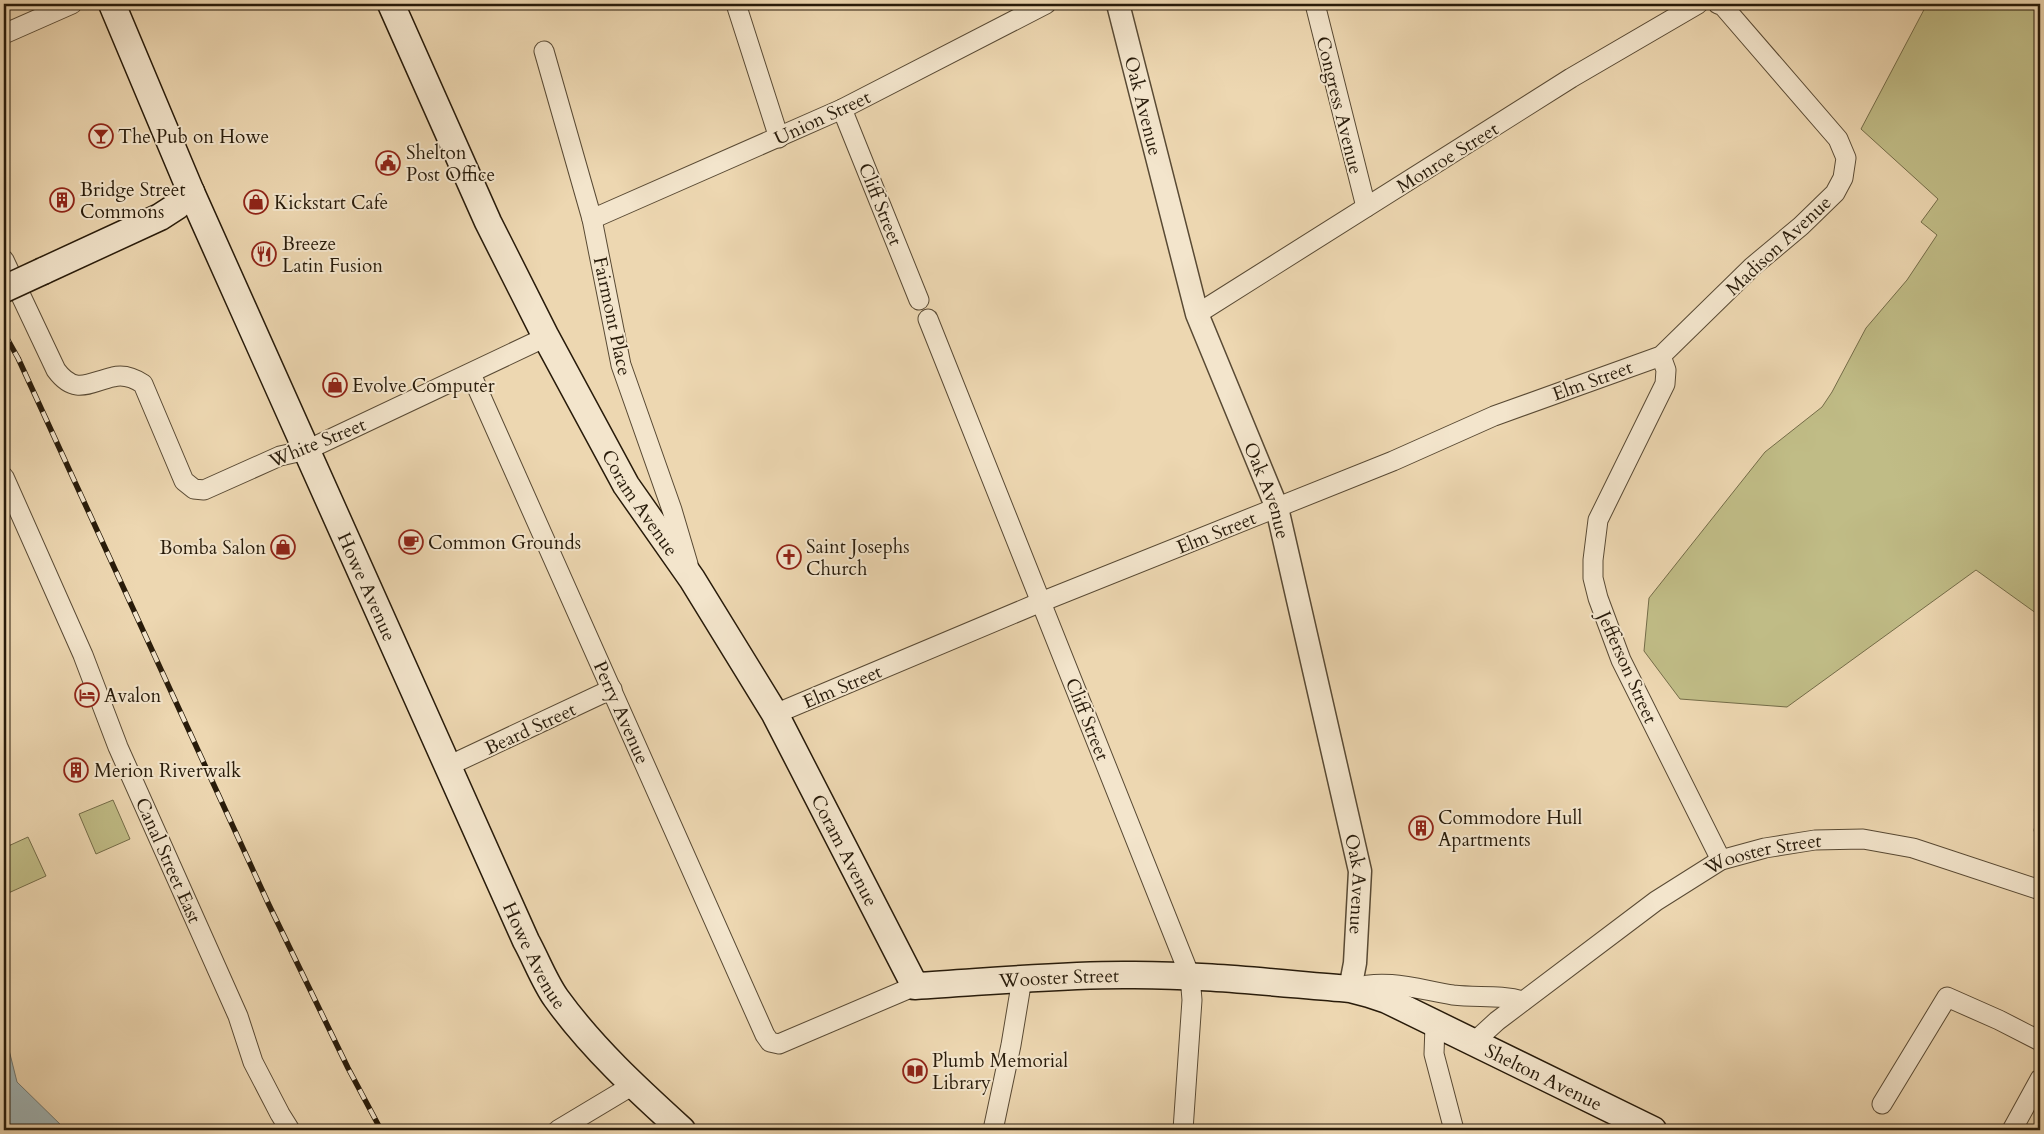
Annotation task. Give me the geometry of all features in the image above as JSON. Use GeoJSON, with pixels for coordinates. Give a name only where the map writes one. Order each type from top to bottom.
{"type":"FeatureCollection","features":[{"type":"Feature","properties":{"kind":"main road","name":"Howe Avenue"},"geometry":{"type":"LineString","coordinates":[[112,4],[191,192],[526,941],[555,996],[588,1039],[633,1085],[682,1130]]}},
{"type":"Feature","properties":{"kind":"main road","name":"Coram Avenue"},"geometry":{"type":"LineString","coordinates":[[391,4],[488,222],[546,337],[626,485],[692,579],[775,714],[915,986]]}},
{"type":"Feature","properties":{"kind":"main road"},"geometry":{"type":"LineString","coordinates":[[4,288],[160,217],[177,206],[191,192]]}},
{"type":"Feature","properties":{"kind":"main road","name":"Wooster Street"},"geometry":{"type":"LineString","coordinates":[[915,986],[1123,975],[1190,976],[1350,989],[1387,1000],[1435,1024]]}},
{"type":"Feature","properties":{"kind":"main road","name":"Shelton Avenue"},"geometry":{"type":"LineString","coordinates":[[1435,1024],[1653,1130]]}},
{"type":"Feature","properties":{"kind":"street"},"geometry":{"type":"LineString","coordinates":[[4,34],[72,4]]}},
{"type":"Feature","properties":{"kind":"street"},"geometry":{"type":"LineString","coordinates":[[736,4],[779,138]]}},
{"type":"Feature","properties":{"kind":"street","name":"Union Street"},"geometry":{"type":"LineString","coordinates":[[592,219],[842,109],[1046,4]]}},
{"type":"Feature","properties":{"kind":"street","name":"Oak Avenue"},"geometry":{"type":"LineString","coordinates":[[1118,4],[1197,314],[1277,508],[1360,871],[1355,963],[1350,989]]}},
{"type":"Feature","properties":{"kind":"street","name":"Congress Avenue"},"geometry":{"type":"LineString","coordinates":[[1315,4],[1366,207]]}},
{"type":"Feature","properties":{"kind":"street","name":"Monroe Street"},"geometry":{"type":"LineString","coordinates":[[1197,314],[1465,147],[1571,78],[1698,4]]}},
{"type":"Feature","properties":{"kind":"street","name":"Madison Avenue"},"geometry":{"type":"LineString","coordinates":[[1660,356],[1752,267],[1801,226],[1834,193],[1843,178],[1846,158],[1838,139],[1720,5]]}},
{"type":"Feature","properties":{"kind":"street","name":"Fairmont Place"},"geometry":{"type":"LineString","coordinates":[[544,51],[592,219],[621,365],[672,510],[692,579]]}},
{"type":"Feature","properties":{"kind":"street","name":"Cliff Street"},"geometry":{"type":"LineString","coordinates":[[842,109],[919,300]]}},
{"type":"Feature","properties":{"kind":"street","name":"White Street"},"geometry":{"type":"LineString","coordinates":[[4,260],[56,370],[62,378],[70,383],[81,385],[94,384],[114,376],[124,376],[135,379],[143,384],[184,481],[194,489],[204,490],[280,456],[307,450],[546,337]]}},
{"type":"Feature","properties":{"kind":"street","name":"Cliff Street"},"geometry":{"type":"LineString","coordinates":[[928,319],[1190,976],[1192,1000],[1183,1130]]}},
{"type":"Feature","properties":{"kind":"street","name":"Elm Street"},"geometry":{"type":"LineString","coordinates":[[775,714],[1041,602],[1393,461],[1494,416],[1660,356]]}},
{"type":"Feature","properties":{"kind":"street","name":"Jefferson Street"},"geometry":{"type":"LineString","coordinates":[[1660,356],[1666,370],[1665,384],[1598,520],[1594,540],[1593,578],[1598,598],[1621,660],[1721,860]]}},
{"type":"Feature","properties":{"kind":"street","name":"Perry Avenue"},"geometry":{"type":"LineString","coordinates":[[470,374],[765,1035],[770,1042],[779,1044]]}},
{"type":"Feature","properties":{"kind":"street","name":"Canal Street East"},"geometry":{"type":"LineString","coordinates":[[4,478],[83,655],[118,747],[238,1016],[253,1062],[290,1130]]}},
{"type":"Feature","properties":{"kind":"street","name":"Beard Street"},"geometry":{"type":"LineString","coordinates":[[448,766],[612,689]]}},
{"type":"Feature","properties":{"kind":"street","name":"Wooster Street"},"geometry":{"type":"LineString","coordinates":[[1473,1043],[1490,1026],[1656,901],[1721,860],[1765,848],[1815,840],[1863,839],[1913,848],[2040,890]]}},
{"type":"Feature","properties":{"kind":"street"},"geometry":{"type":"LineString","coordinates":[[994,1130],[1022,979]]}},
{"type":"Feature","properties":{"kind":"street","name":"Wooster Street"},"geometry":{"type":"LineString","coordinates":[[1350,989],[1368,984],[1384,983],[1453,995],[1504,997],[1523,1001]]}},
{"type":"Feature","properties":{"kind":"street","name":"Wooster Street"},"geometry":{"type":"LineString","coordinates":[[779,1044],[915,986]]}},
{"type":"Feature","properties":{"kind":"street"},"geometry":{"type":"LineString","coordinates":[[1882,1104],[1947,997],[2040,1040]]}},
{"type":"Feature","properties":{"kind":"street"},"geometry":{"type":"LineString","coordinates":[[1435,1024],[1434,1054],[1454,1130]]}},
{"type":"Feature","properties":{"kind":"street"},"geometry":{"type":"LineString","coordinates":[[2012,1130],[2040,1079]]}},
{"type":"Feature","properties":{"kind":"street"},"geometry":{"type":"LineString","coordinates":[[558,1130],[633,1085]]}},
{"type":"Feature","properties":{"kind":"shaded area"},"geometry":{"type":"Polygon","coordinates":[[[1927,4],[2040,4],[2040,616],[1976,570],[1787,707],[1680,699],[1644,651],[1649,598],[1765,452],[1822,407],[1866,328],[1907,280],[1937,235],[1921,222],[1938,199],[1861,129],[1927,4]]]}},
{"type":"Feature","properties":{"kind":"shaded area"},"geometry":{"type":"Polygon","coordinates":[[[113,800],[130,839],[96,854],[79,814],[113,800]]]}},
{"type":"Feature","properties":{"kind":"shaded area"},"geometry":{"type":"Polygon","coordinates":[[[2040,805],[2040,855],[2034,830],[2040,805]]]}},
{"type":"Feature","properties":{"kind":"shaded area"},"geometry":{"type":"Polygon","coordinates":[[[28,837],[46,876],[4,895],[4,848],[28,837]]]}},
{"type":"Feature","properties":{"kind":"shaded area"},"geometry":{"type":"Polygon","coordinates":[[[4,1030],[17,1082],[66,1130],[4,1130],[4,1030]]]}},
{"type":"Feature","properties":{"kind":"railway"},"geometry":{"type":"LineString","coordinates":[[4,333],[18,358],[269,905],[348,1068],[381,1130]]}},
{"type":"Feature","properties":{"kind":"place","name":"The Pub on Howe"},"geometry":{"type":"Point","coordinates":[101,136]}},
{"type":"Feature","properties":{"kind":"place","name":"Shelton Post Office"},"geometry":{"type":"Point","coordinates":[388,163]}},
{"type":"Feature","properties":{"kind":"place","name":"Bridge Street Commons"},"geometry":{"type":"Point","coordinates":[62,200]}},
{"type":"Feature","properties":{"kind":"place","name":"Kickstart Cafe"},"geometry":{"type":"Point","coordinates":[256,202]}},
{"type":"Feature","properties":{"kind":"place","name":"Breeze Latin Fusion"},"geometry":{"type":"Point","coordinates":[264,254]}},
{"type":"Feature","properties":{"kind":"place","name":"Evolve Computer"},"geometry":{"type":"Point","coordinates":[335,385]}},
{"type":"Feature","properties":{"kind":"place","name":"Common Grounds"},"geometry":{"type":"Point","coordinates":[411,542]}},
{"type":"Feature","properties":{"kind":"place","name":"Bomba Salon"},"geometry":{"type":"Point","coordinates":[283,547]}},
{"type":"Feature","properties":{"kind":"place","name":"Saint Josephs Church"},"geometry":{"type":"Point","coordinates":[789,557]}},
{"type":"Feature","properties":{"kind":"place","name":"Avalon"},"geometry":{"type":"Point","coordinates":[87,695]}},
{"type":"Feature","properties":{"kind":"place","name":"Merion Riverwalk"},"geometry":{"type":"Point","coordinates":[76,770]}},
{"type":"Feature","properties":{"kind":"place","name":"Commodore Hull Apartments"},"geometry":{"type":"Point","coordinates":[1421,828]}},
{"type":"Feature","properties":{"kind":"place","name":"Plumb Memorial Library"},"geometry":{"type":"Point","coordinates":[915,1071]}}]}
